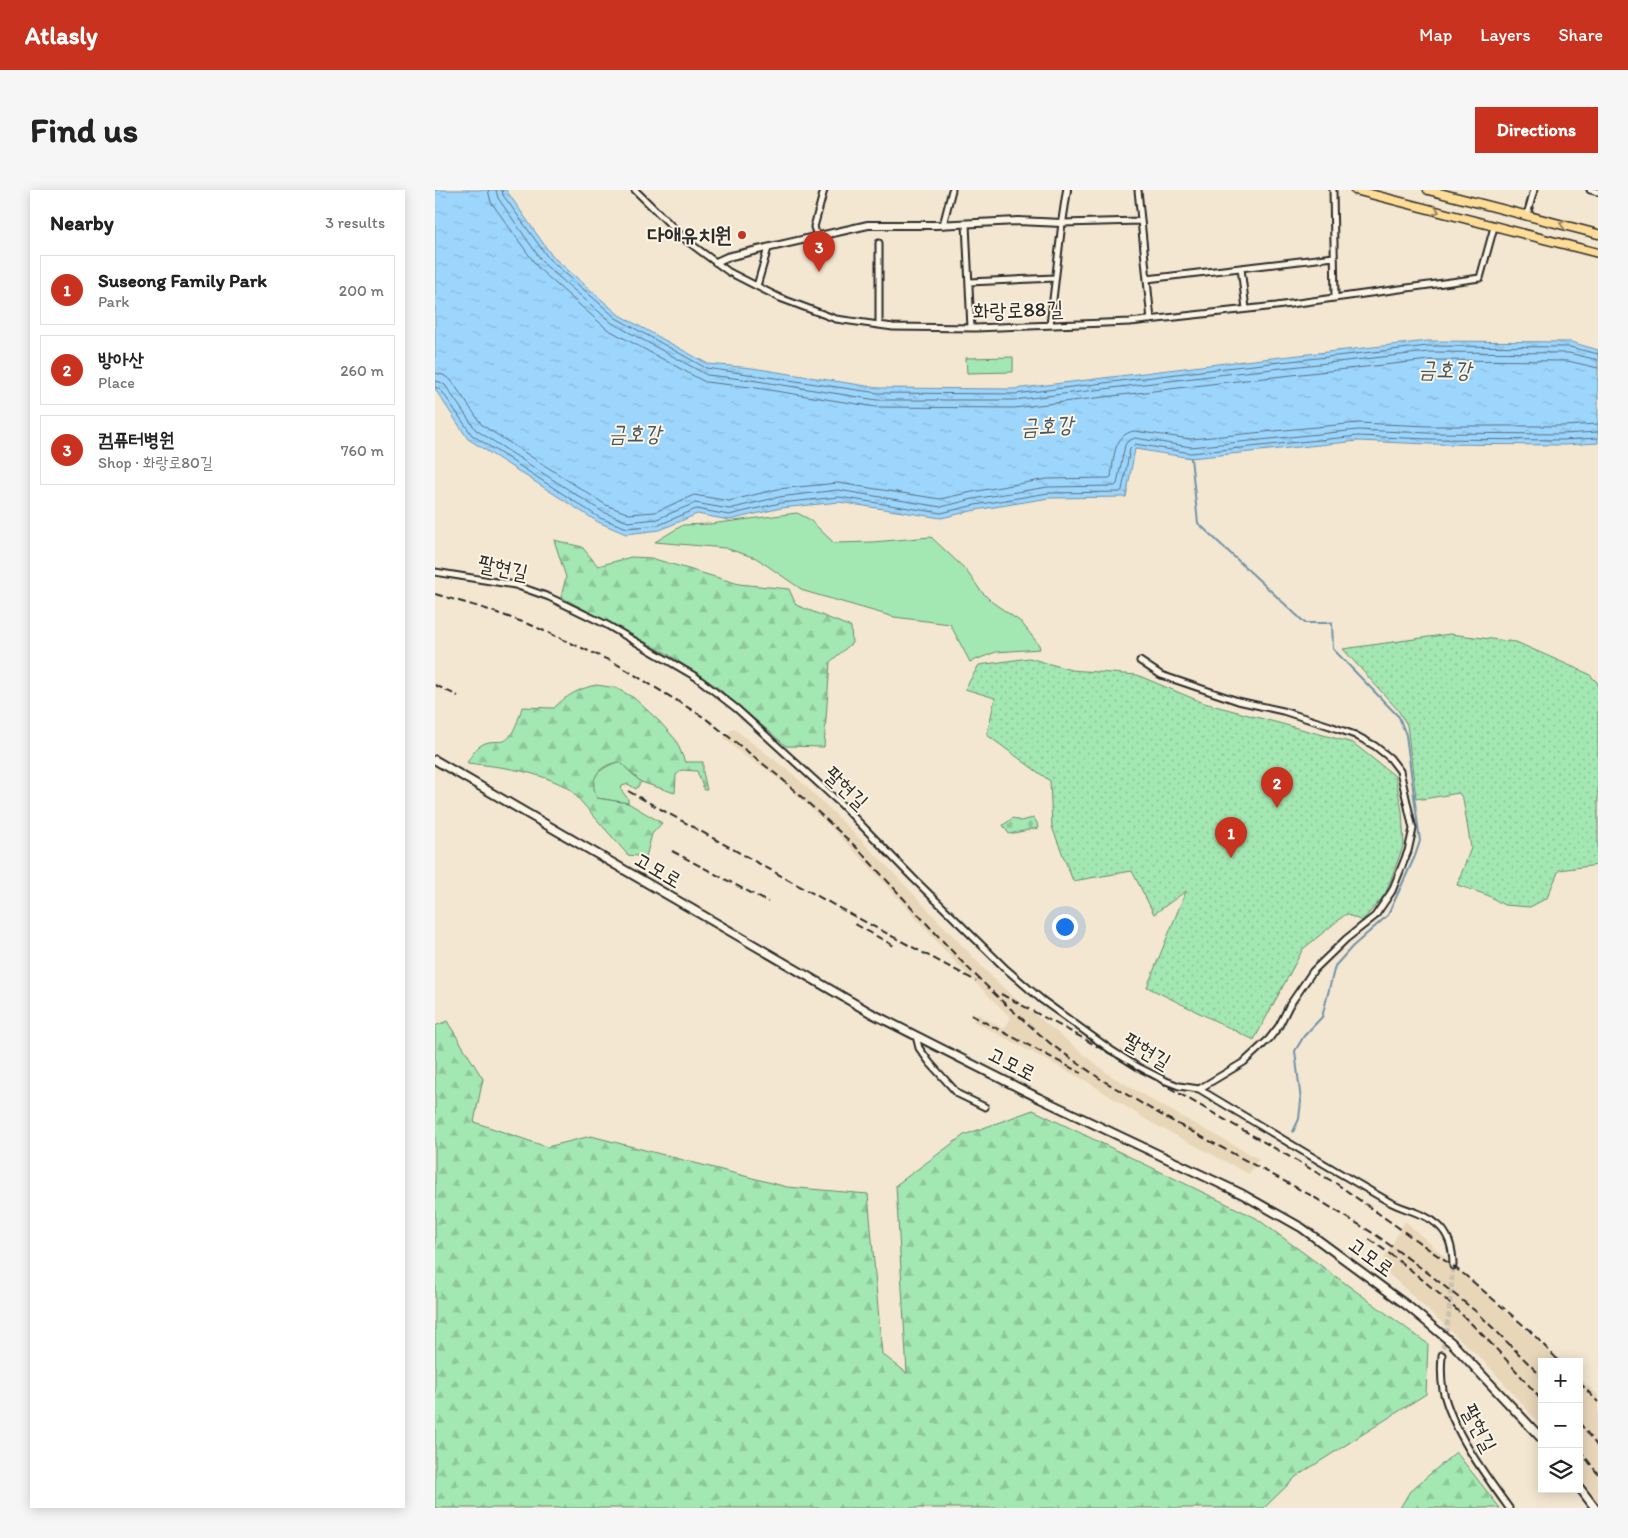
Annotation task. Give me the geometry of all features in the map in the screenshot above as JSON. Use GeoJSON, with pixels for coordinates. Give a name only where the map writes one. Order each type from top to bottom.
{"type":"FeatureCollection","features":[{"type":"Feature","properties":{"kind":"main road"},"geometry":{"type":"LineString","coordinates":[[1355,190],[1598,253]]}},
{"type":"Feature","properties":{"kind":"main road"},"geometry":{"type":"LineString","coordinates":[[1428,190],[1598,234]]}},
{"type":"Feature","properties":{"kind":"main road","name":"고모로"},"geometry":{"type":"LineString","coordinates":[[435,760],[871,1013],[1039,1098],[1242,1194],[1302,1228],[1409,1307],[1452,1343],[1538,1435]]}},
{"type":"Feature","properties":{"kind":"main road"},"geometry":{"type":"LineString","coordinates":[[1583,1492],[1595,1508]]}},
{"type":"Feature","properties":{"kind":"street","name":"화랑로88길"},"geometry":{"type":"LineString","coordinates":[[635,190],[687,241],[729,272],[780,298],[836,319],[893,327],[971,328],[1130,322],[1335,298],[1480,278],[1494,227]]}},
{"type":"Feature","properties":{"kind":"street"},"geometry":{"type":"LineString","coordinates":[[817,236],[814,227],[824,190]]}},
{"type":"Feature","properties":{"kind":"street"},"geometry":{"type":"LineString","coordinates":[[943,225],[952,190]]}},
{"type":"Feature","properties":{"kind":"street"},"geometry":{"type":"LineString","coordinates":[[1050,325],[1067,190]]}},
{"type":"Feature","properties":{"kind":"street"},"geometry":{"type":"LineString","coordinates":[[1138,190],[1151,320]]}},
{"type":"Feature","properties":{"kind":"street"},"geometry":{"type":"LineString","coordinates":[[1333,190],[1335,298]]}},
{"type":"Feature","properties":{"kind":"street"},"geometry":{"type":"LineString","coordinates":[[1527,215],[1534,190]]}},
{"type":"Feature","properties":{"kind":"street"},"geometry":{"type":"LineString","coordinates":[[1590,190],[1598,192]]}},
{"type":"Feature","properties":{"kind":"street"},"geometry":{"type":"LineString","coordinates":[[716,262],[727,257],[868,225],[943,225],[1018,221],[1062,223],[1141,221]]}},
{"type":"Feature","properties":{"kind":"street"},"geometry":{"type":"LineString","coordinates":[[966,224],[971,328]]}},
{"type":"Feature","properties":{"kind":"street"},"geometry":{"type":"LineString","coordinates":[[879,244],[879,325]]}},
{"type":"Feature","properties":{"kind":"street"},"geometry":{"type":"LineString","coordinates":[[757,286],[770,247]]}},
{"type":"Feature","properties":{"kind":"street"},"geometry":{"type":"LineString","coordinates":[[1147,279],[1334,257]]}},
{"type":"Feature","properties":{"kind":"street"},"geometry":{"type":"LineString","coordinates":[[1241,268],[1246,309]]}},
{"type":"Feature","properties":{"kind":"street"},"geometry":{"type":"LineString","coordinates":[[969,282],[1055,278]]}},
{"type":"Feature","properties":{"kind":"street","name":"팔현길"},"geometry":{"type":"LineString","coordinates":[[435,572],[515,585],[549,597],[607,625],[696,677],[737,709],[841,805],[1006,969],[1042,1000],[1111,1050],[1155,1077],[1179,1086],[1199,1089],[1390,1202],[1437,1223],[1449,1240],[1453,1266]]}},
{"type":"Feature","properties":{"kind":"street"},"geometry":{"type":"LineString","coordinates":[[1140,661],[1161,675],[1238,701],[1283,711],[1331,726],[1355,735],[1375,746],[1390,758],[1400,771],[1413,829],[1408,851],[1392,890],[1375,916],[1346,939],[1313,971],[1289,1006],[1279,1026],[1265,1042],[1244,1062],[1199,1089]]}},
{"type":"Feature","properties":{"kind":"street"},"geometry":{"type":"LineString","coordinates":[[916,1036],[919,1048],[958,1094],[985,1107]]}},
{"type":"Feature","properties":{"kind":"street","name":"팔현길"},"geometry":{"type":"LineString","coordinates":[[1442,1355],[1442,1381],[1449,1410],[1488,1479],[1509,1508]]}},
{"type":"Feature","properties":{"kind":"shaded area"},"geometry":{"type":"Polygon","coordinates":[[[733,728],[794,775],[834,813],[1011,995],[1108,1074],[1259,1159],[1249,1174],[1150,1122],[1088,1082],[973,1021],[978,1014],[1004,1029],[1011,1018],[957,964],[870,867],[829,825],[779,779],[743,755],[724,738],[733,728]]]}},
{"type":"Feature","properties":{"kind":"shaded area"},"geometry":{"type":"Polygon","coordinates":[[[1405,1221],[1557,1358],[1538,1358],[1538,1422],[1487,1364],[1380,1266],[1405,1221]]]}},
{"type":"Feature","properties":{"kind":"shaded area"},"geometry":{"type":"Polygon","coordinates":[[[1583,1382],[1598,1395],[1598,1505],[1583,1481],[1583,1382]]]}},
{"type":"Feature","properties":{"kind":"green space"},"geometry":{"type":"Polygon","coordinates":[[[1013,357],[1013,372],[967,373],[966,358],[1013,357]]]}},
{"type":"Feature","properties":{"kind":"green space"},"geometry":{"type":"Polygon","coordinates":[[[797,513],[809,519],[834,543],[931,537],[965,569],[981,591],[992,602],[1021,622],[1040,649],[996,652],[970,662],[950,624],[894,617],[804,591],[756,558],[725,548],[655,542],[683,525],[710,524],[797,513]]]}},
{"type":"Feature","properties":{"kind":"green space"},"geometry":{"type":"Polygon","coordinates":[[[554,540],[582,547],[598,566],[631,557],[651,558],[739,584],[789,589],[796,605],[851,627],[852,643],[830,662],[824,747],[786,746],[717,687],[666,653],[561,597],[566,577],[554,540]]]}},
{"type":"Feature","properties":{"kind":"green space"},"geometry":{"type":"Polygon","coordinates":[[[1450,634],[1516,642],[1589,674],[1598,683],[1598,865],[1559,870],[1547,898],[1530,907],[1504,905],[1487,895],[1457,885],[1471,848],[1463,799],[1459,793],[1423,799],[1416,798],[1407,725],[1398,710],[1343,649],[1450,634]]]}},
{"type":"Feature","properties":{"kind":"green space"},"geometry":{"type":"Polygon","coordinates":[[[1029,658],[1071,670],[1137,675],[1204,703],[1353,743],[1395,776],[1402,811],[1404,844],[1385,895],[1362,921],[1346,914],[1303,949],[1254,1040],[1147,987],[1186,891],[1154,914],[1132,871],[1073,881],[1052,827],[1050,781],[987,735],[995,698],[965,689],[979,665],[1029,658]]]}},
{"type":"Feature","properties":{"kind":"green space"},"geometry":{"type":"Polygon","coordinates":[[[597,685],[616,688],[634,698],[676,740],[685,762],[703,762],[707,790],[704,790],[697,771],[682,770],[676,775],[675,793],[641,782],[620,762],[606,766],[597,774],[594,785],[597,798],[628,803],[662,823],[652,834],[646,857],[628,855],[570,789],[533,774],[507,768],[467,763],[473,753],[485,743],[504,741],[510,736],[516,726],[522,707],[554,708],[574,693],[597,685]]]}},
{"type":"Feature","properties":{"kind":"green space"},"geometry":{"type":"Polygon","coordinates":[[[620,762],[641,782],[636,789],[628,784],[622,786],[621,790],[628,799],[628,803],[597,798],[594,791],[593,785],[596,775],[604,768],[620,762]]]}},
{"type":"Feature","properties":{"kind":"green space"},"geometry":{"type":"Polygon","coordinates":[[[1013,818],[1020,821],[1034,818],[1038,828],[1009,834],[1003,825],[1013,818]]]}},
{"type":"Feature","properties":{"kind":"green space"},"geometry":{"type":"Polygon","coordinates":[[[447,1021],[483,1079],[474,1122],[547,1147],[591,1136],[787,1187],[868,1194],[882,1354],[907,1373],[896,1185],[964,1135],[1033,1110],[1256,1218],[1428,1344],[1426,1394],[1297,1476],[1264,1508],[435,1508],[435,1026],[447,1021]]]}},
{"type":"Feature","properties":{"kind":"green space"},"geometry":{"type":"Polygon","coordinates":[[[1456,1452],[1500,1508],[1400,1508],[1410,1491],[1456,1452]]]}},
{"type":"Feature","properties":{"kind":"water","name":"금호강"},"geometry":{"type":"Polygon","coordinates":[[[435,190],[506,190],[552,256],[619,315],[708,364],[752,368],[879,388],[1014,389],[1428,341],[1571,342],[1598,350],[1598,443],[1564,445],[1428,444],[1358,441],[1191,458],[1135,449],[1126,497],[1049,498],[941,518],[839,502],[781,508],[729,520],[697,514],[660,530],[626,534],[598,522],[468,439],[435,389],[435,190]]]}},
{"type":"Feature","properties":{"kind":"waterway"},"geometry":{"type":"LineString","coordinates":[[1191,458],[1198,523],[1305,623],[1332,623],[1333,649],[1399,717],[1406,735],[1420,841],[1388,915],[1352,947],[1335,966],[1322,1017],[1304,1036],[1295,1051],[1301,1101],[1299,1119],[1293,1132]]}},
{"type":"Feature","properties":{"kind":"tunnel"},"geometry":{"type":"LineString","coordinates":[[1442,1355],[1449,1313],[1453,1266]]}},
{"type":"Feature","properties":{"kind":"railway"},"geometry":{"type":"LineString","coordinates":[[435,594],[531,625],[615,663],[705,718],[782,779],[856,847],[964,964],[1003,1002],[1052,1045],[1102,1080],[1163,1116],[1312,1196],[1376,1235],[1479,1314],[1538,1373]]}},
{"type":"Feature","properties":{"kind":"railway"},"geometry":{"type":"LineString","coordinates":[[435,685],[458,696]]}},
{"type":"Feature","properties":{"kind":"railway"},"geometry":{"type":"LineString","coordinates":[[628,791],[976,981]]}},
{"type":"Feature","properties":{"kind":"railway"},"geometry":{"type":"LineString","coordinates":[[672,851],[768,902]]}},
{"type":"Feature","properties":{"kind":"railway"},"geometry":{"type":"LineString","coordinates":[[855,924],[894,946]]}},
{"type":"Feature","properties":{"kind":"railway"},"geometry":{"type":"LineString","coordinates":[[1001,994],[1079,1036],[1337,1184],[1465,1275],[1529,1330],[1556,1358]]}},
{"type":"Feature","properties":{"kind":"railway"},"geometry":{"type":"LineString","coordinates":[[971,1015],[1081,1073]]}},
{"type":"Feature","properties":{"kind":"railway"},"geometry":{"type":"LineString","coordinates":[[1369,1239],[1393,1256],[1461,1314],[1503,1356],[1538,1396]]}},
{"type":"Feature","properties":{"kind":"railway"},"geometry":{"type":"LineString","coordinates":[[1583,1386],[1598,1402]]}},
{"type":"Feature","properties":{"kind":"railway"},"geometry":{"type":"LineString","coordinates":[[1583,1427],[1598,1447]]}},
{"type":"Feature","properties":{"kind":"railway"},"geometry":{"type":"LineString","coordinates":[[1583,1454],[1598,1474]]}},
{"type":"Feature","properties":{"kind":"place","name":"다애유치원"},"geometry":{"type":"Point","coordinates":[742,235]}},
{"type":"Feature","properties":{"kind":"place","name":"컴퓨터병원"},"geometry":{"type":"Point","coordinates":[819,272]}},
{"type":"Feature","properties":{"kind":"place","name":"방아산"},"geometry":{"type":"Point","coordinates":[1277,808]}},
{"type":"Feature","properties":{"kind":"place","name":"Suseong Family Park"},"geometry":{"type":"Point","coordinates":[1231,858]}}]}
